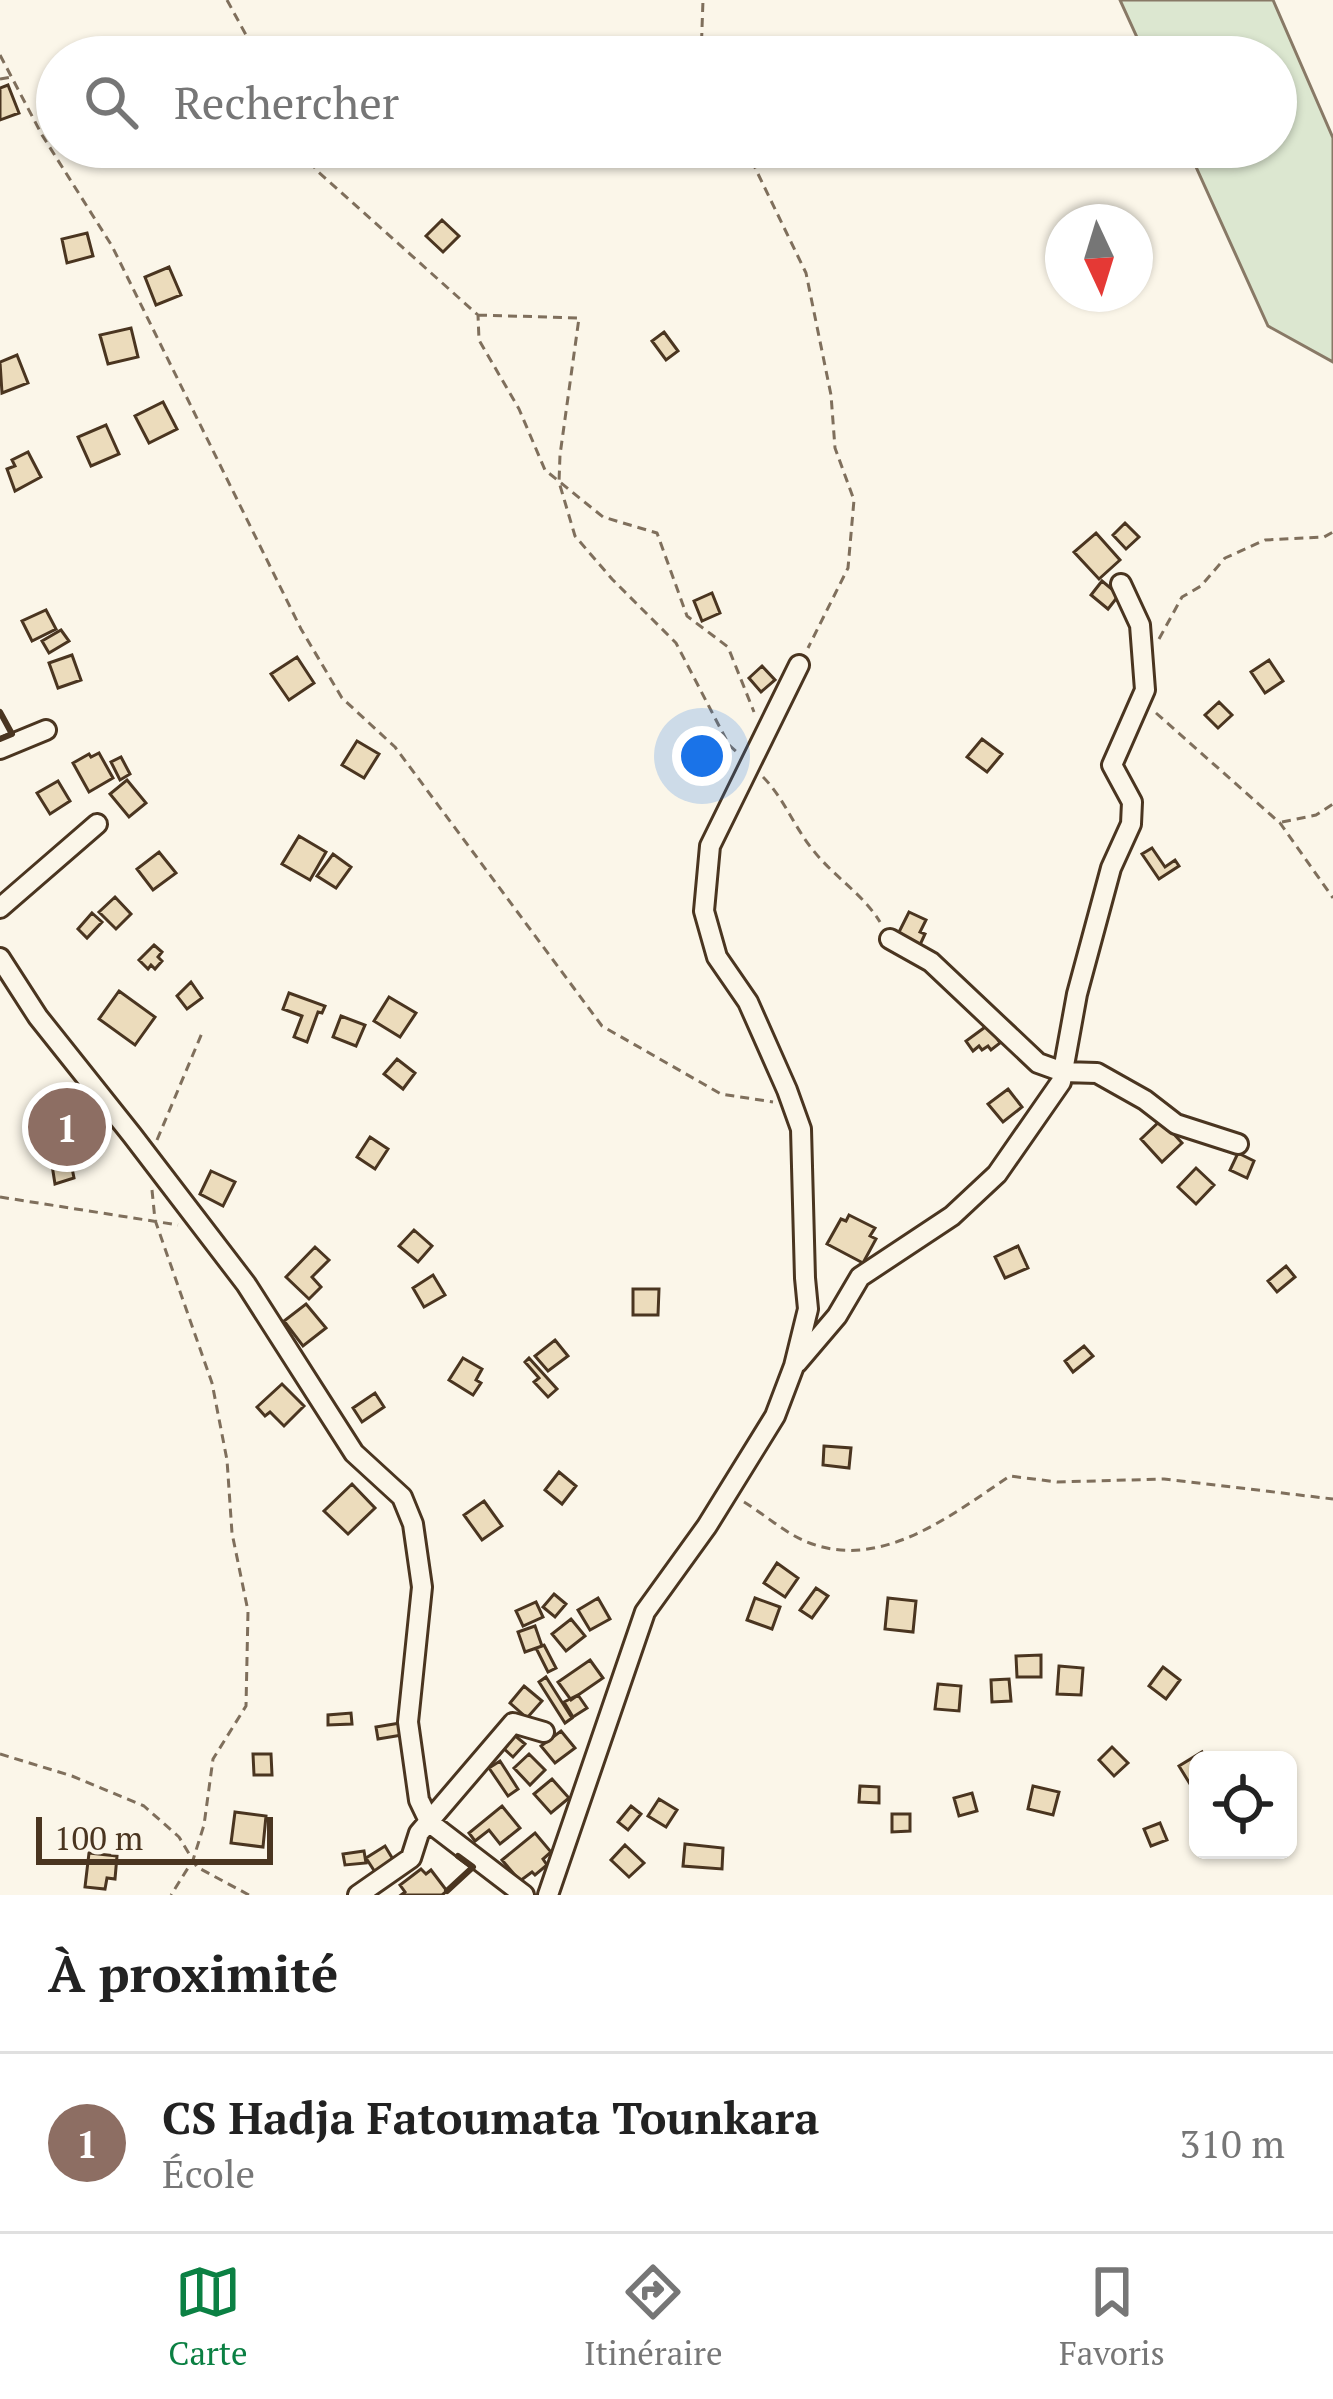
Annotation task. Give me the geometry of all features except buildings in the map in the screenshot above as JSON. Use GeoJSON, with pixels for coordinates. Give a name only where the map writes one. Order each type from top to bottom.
{"type":"FeatureCollection","features":[{"type":"Feature","properties":{"kind":"street"},"geometry":{"type":"LineString","coordinates":[[794,1366],[837,1316],[860,1277],[952,1216],[997,1174],[1061,1082],[1077,994],[1111,868],[1131,824],[1132,802],[1112,765],[1145,690],[1140,625],[1121,584]]}},
{"type":"Feature","properties":{"kind":"street"},"geometry":{"type":"LineString","coordinates":[[548,1895],[645,1612],[707,1526],[775,1416],[808,1310],[801,1129],[748,1002],[717,958],[704,911],[710,846],[799,665]]}},
{"type":"Feature","properties":{"kind":"street"},"geometry":{"type":"LineString","coordinates":[[0,749],[46,730]]}},
{"type":"Feature","properties":{"kind":"street"},"geometry":{"type":"LineString","coordinates":[[0,908],[97,824]]}},
{"type":"Feature","properties":{"kind":"street"},"geometry":{"type":"LineString","coordinates":[[890,939],[931,962],[1038,1063],[1063,1072],[1097,1073],[1176,1124],[1238,1144]]}},
{"type":"Feature","properties":{"kind":"street"},"geometry":{"type":"LineString","coordinates":[[0,958],[38,1017],[246,1284],[354,1454],[402,1498],[413,1524],[422,1587],[408,1722],[419,1800],[430,1823],[524,1895]]}},
{"type":"Feature","properties":{"kind":"street"},"geometry":{"type":"LineString","coordinates":[[358,1895],[411,1858],[419,1833],[513,1723],[544,1732]]}},
{"type":"Feature","properties":{"kind":"path"},"geometry":{"type":"LineString","coordinates":[[227,0],[247,36]]}},
{"type":"Feature","properties":{"kind":"path"},"geometry":{"type":"LineString","coordinates":[[702,36],[704,0]]}},
{"type":"Feature","properties":{"kind":"path"},"geometry":{"type":"LineString","coordinates":[[0,55],[36,122]]}},
{"type":"Feature","properties":{"kind":"path"},"geometry":{"type":"LineString","coordinates":[[0,80],[14,76]]}},
{"type":"Feature","properties":{"kind":"path"},"geometry":{"type":"LineString","coordinates":[[63,168],[112,246],[301,629],[342,698],[395,747],[602,1026],[721,1094],[793,1105]]}},
{"type":"Feature","properties":{"kind":"path"},"geometry":{"type":"LineString","coordinates":[[315,168],[478,315],[579,318],[559,482],[575,536],[676,643],[729,745],[774,787],[812,850],[866,900],[890,939]]}},
{"type":"Feature","properties":{"kind":"path"},"geometry":{"type":"LineString","coordinates":[[756,168],[806,273],[831,395],[835,448],[854,500],[848,568],[799,665]]}},
{"type":"Feature","properties":{"kind":"path"},"geometry":{"type":"LineString","coordinates":[[478,315],[479,340],[519,409],[544,470],[603,518],[657,532],[687,616],[728,647],[764,736]]}},
{"type":"Feature","properties":{"kind":"path"},"geometry":{"type":"LineString","coordinates":[[1144,666],[1182,597],[1201,586],[1226,558],[1265,540],[1324,537],[1333,532]]}},
{"type":"Feature","properties":{"kind":"path"},"geometry":{"type":"LineString","coordinates":[[1137,708],[1158,713],[1280,823],[1333,898]]}},
{"type":"Feature","properties":{"kind":"path"},"geometry":{"type":"LineString","coordinates":[[1280,823],[1316,815],[1333,804]]}},
{"type":"Feature","properties":{"kind":"path"},"geometry":{"type":"LineString","coordinates":[[171,1895],[193,1860],[214,1760],[246,1706],[248,1610],[232,1533],[227,1460],[212,1383],[155,1220],[150,1158],[202,1033]]}},
{"type":"Feature","properties":{"kind":"path"},"geometry":{"type":"LineString","coordinates":[[0,1198],[204,1229]]}},
{"type":"Feature","properties":{"kind":"path"},"geometry":{"type":"LineString","coordinates":[[728,1491],[807,1542],[857,1553],[929,1529],[1010,1476],[1057,1482],[1164,1479],[1333,1499]]}},
{"type":"Feature","properties":{"kind":"path"},"geometry":{"type":"LineString","coordinates":[[0,1754],[72,1776],[144,1806],[179,1837],[197,1867],[249,1895]]}},
{"type":"Feature","properties":{"kind":"green space"},"geometry":{"type":"Polygon","coordinates":[[[1120,0],[1273,0],[1289,36],[1136,36],[1120,0]]]}},
{"type":"Feature","properties":{"kind":"green space"},"geometry":{"type":"Polygon","coordinates":[[[1297,55],[1333,138],[1333,362],[1268,326],[1197,168],[1297,168],[1297,55]]]}},
{"type":"Feature","properties":{"kind":"wall"},"geometry":{"type":"LineString","coordinates":[[0,712],[12,734],[0,739]]}},
{"type":"Feature","properties":{"kind":"wall"},"geometry":{"type":"LineString","coordinates":[[447,1891],[473,1867],[458,1856]]}},
{"type":"Feature","properties":{"kind":"place","name":"CS Hadja Fatoumata Tounkara"},"geometry":{"type":"Point","coordinates":[67,1127]}}]}
